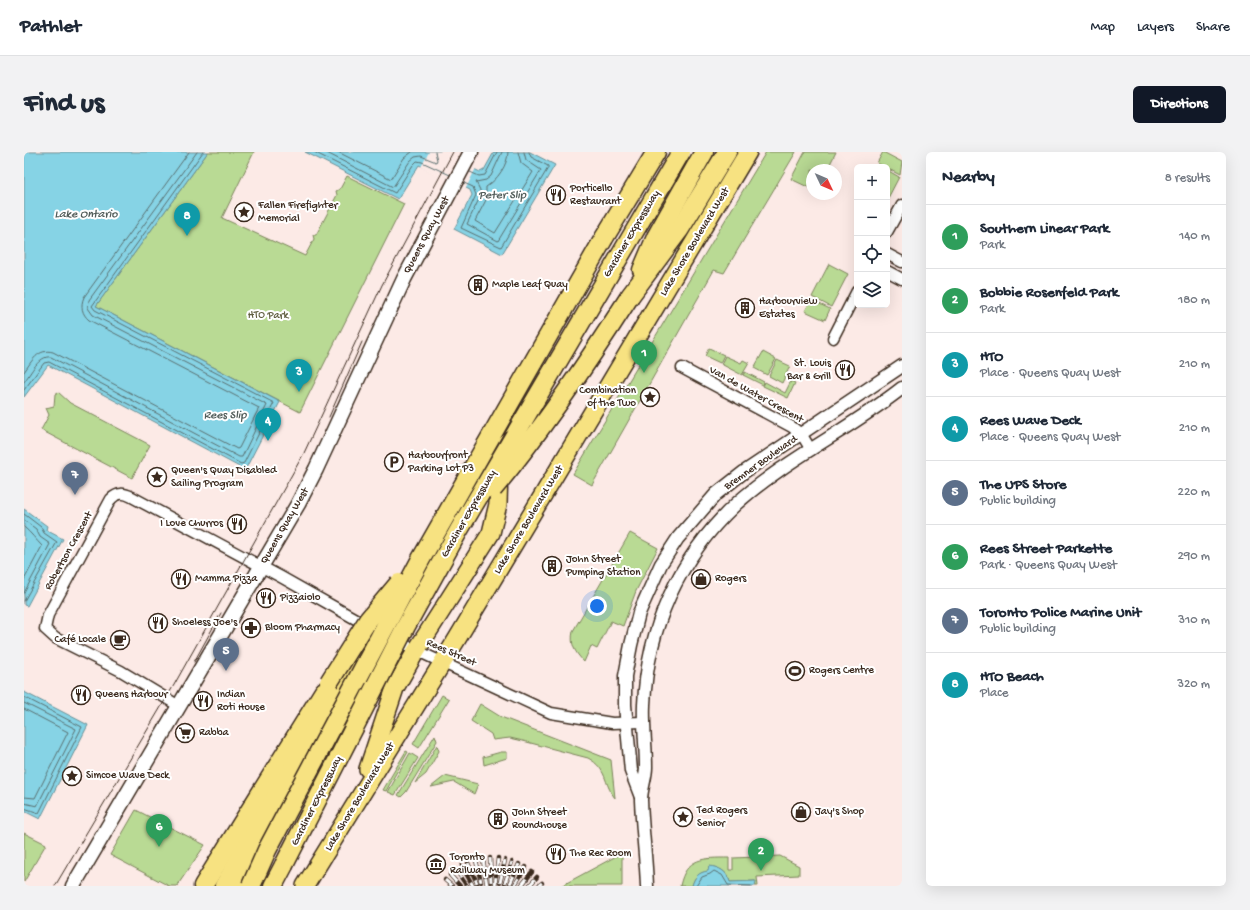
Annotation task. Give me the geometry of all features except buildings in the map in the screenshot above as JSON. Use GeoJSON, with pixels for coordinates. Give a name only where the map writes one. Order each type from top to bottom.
{"type":"FeatureCollection","features":[{"type":"Feature","properties":{"kind":"highway","name":"Gardiner Expressway"},"geometry":{"type":"LineString","coordinates":[[251,886],[267,850],[420,559],[591,260],[656,152]]}},
{"type":"Feature","properties":{"kind":"highway"},"geometry":{"type":"LineString","coordinates":[[224,886],[426,535],[500,434],[665,152]]}},
{"type":"Feature","properties":{"kind":"highway","name":"Gardiner Expressway"},"geometry":{"type":"LineString","coordinates":[[273,886],[406,626],[459,530],[681,152]]}},
{"type":"Feature","properties":{"kind":"highway"},"geometry":{"type":"LineString","coordinates":[[630,296],[656,236],[704,152]]}},
{"type":"Feature","properties":{"kind":"highway"},"geometry":{"type":"LineString","coordinates":[[459,530],[533,438],[607,332],[630,296],[680,229],[728,152]]}},
{"type":"Feature","properties":{"kind":"highway","name":"Lake Shore Boulevard West"},"geometry":{"type":"LineString","coordinates":[[305,886],[597,407],[748,152]]}},
{"type":"Feature","properties":{"kind":"highway"},"geometry":{"type":"LineString","coordinates":[[356,803],[395,688],[416,651],[491,533],[498,504],[500,434]]}},
{"type":"Feature","properties":{"kind":"highway"},"geometry":{"type":"LineString","coordinates":[[203,886],[368,620],[420,559]]}},
{"type":"Feature","properties":{"kind":"highway"},"geometry":{"type":"LineString","coordinates":[[240,886],[259,842],[346,676]]}},
{"type":"Feature","properties":{"kind":"highway"},"geometry":{"type":"LineString","coordinates":[[277,886],[284,865]]}},
{"type":"Feature","properties":{"kind":"main road","name":"Queens Quay West"},"geometry":{"type":"LineString","coordinates":[[73,886],[283,531],[316,469],[404,279],[469,156]]}},
{"type":"Feature","properties":{"kind":"street"},"geometry":{"type":"LineString","coordinates":[[890,227],[902,205]]}},
{"type":"Feature","properties":{"kind":"street"},"geometry":{"type":"LineString","coordinates":[[890,256],[902,262]]}},
{"type":"Feature","properties":{"kind":"street"},"geometry":{"type":"LineString","coordinates":[[890,272],[902,278]]}},
{"type":"Feature","properties":{"kind":"street"},"geometry":{"type":"LineString","coordinates":[[833,338],[854,296]]}},
{"type":"Feature","properties":{"kind":"street","name":"Bremner Boulevard"},"geometry":{"type":"LineString","coordinates":[[641,798],[631,771],[626,723],[625,676],[639,614],[661,564],[678,538],[716,494],[744,472],[802,435],[902,366]]}},
{"type":"Feature","properties":{"kind":"street","name":"Van de Water Crescent"},"geometry":{"type":"LineString","coordinates":[[682,368],[792,427],[802,435],[811,450]]}},
{"type":"Feature","properties":{"kind":"street","name":"Bremner Boulevard"},"geometry":{"type":"LineString","coordinates":[[648,886],[641,798],[646,768],[643,722],[647,673],[656,629],[666,600],[694,550],[736,505],[766,480],[851,425],[902,388]]}},
{"type":"Feature","properties":{"kind":"street","name":"Robertson Crescent"},"geometry":{"type":"LineString","coordinates":[[179,706],[121,671],[55,638],[45,629],[48,615],[113,497],[121,493],[132,497],[261,566]]}},
{"type":"Feature","properties":{"kind":"street","name":"Rees Street"},"geometry":{"type":"LineString","coordinates":[[261,566],[372,629],[416,651],[551,713],[584,720],[626,723],[643,722]]}},
{"type":"Feature","properties":{"kind":"green space","name":"HTO Park"},"geometry":{"type":"Polygon","coordinates":[[[208,152],[254,152],[222,218],[305,256],[314,239],[313,235],[316,235],[337,195],[336,191],[340,189],[347,176],[404,204],[300,412],[96,306],[208,152]]]}},
{"type":"Feature","properties":{"kind":"green space"},"geometry":{"type":"Polygon","coordinates":[[[766,152],[796,152],[724,273],[714,270],[592,485],[573,474],[766,152]]]}},
{"type":"Feature","properties":{"kind":"green space"},"geometry":{"type":"Polygon","coordinates":[[[805,152],[836,152],[830,164],[806,164],[806,186],[791,179],[805,152]]]}},
{"type":"Feature","properties":{"kind":"green space"},"geometry":{"type":"Polygon","coordinates":[[[883,152],[902,162],[900,175],[890,170],[890,164],[877,163],[883,152]]]}},
{"type":"Feature","properties":{"kind":"green space"},"geometry":{"type":"Polygon","coordinates":[[[890,172],[899,177],[890,194],[890,172]]]}},
{"type":"Feature","properties":{"kind":"green space"},"geometry":{"type":"Polygon","coordinates":[[[829,264],[848,274],[831,307],[812,297],[829,264]]]}},
{"type":"Feature","properties":{"kind":"green space"},"geometry":{"type":"Polygon","coordinates":[[[811,300],[830,309],[825,320],[805,311],[811,300]]]}},
{"type":"Feature","properties":{"kind":"green space"},"geometry":{"type":"Polygon","coordinates":[[[709,348],[724,355],[720,363],[705,356],[709,348]]]}},
{"type":"Feature","properties":{"kind":"green space"},"geometry":{"type":"Polygon","coordinates":[[[763,352],[776,359],[767,375],[754,368],[763,352]]]}},
{"type":"Feature","properties":{"kind":"green space"},"geometry":{"type":"Polygon","coordinates":[[[725,356],[741,363],[743,360],[749,363],[742,375],[721,364],[725,356]]]}},
{"type":"Feature","properties":{"kind":"green space"},"geometry":{"type":"Polygon","coordinates":[[[777,360],[790,366],[782,383],[769,376],[777,360]]]}},
{"type":"Feature","properties":{"kind":"green space"},"geometry":{"type":"Polygon","coordinates":[[[745,372],[764,382],[763,385],[743,375],[745,372]]]}},
{"type":"Feature","properties":{"kind":"green space"},"geometry":{"type":"Polygon","coordinates":[[[791,381],[795,383],[788,398],[763,386],[765,382],[785,393],[791,381]]]}},
{"type":"Feature","properties":{"kind":"green space"},"geometry":{"type":"Polygon","coordinates":[[[58,392],[70,403],[150,445],[132,478],[41,430],[49,415],[46,408],[54,406],[55,394],[58,392]]]}},
{"type":"Feature","properties":{"kind":"green space"},"geometry":{"type":"Polygon","coordinates":[[[630,533],[658,548],[636,591],[623,626],[611,621],[597,649],[591,646],[584,662],[574,648],[572,640],[573,631],[630,533]]]}},
{"type":"Feature","properties":{"kind":"green space"},"geometry":{"type":"Polygon","coordinates":[[[442,695],[449,699],[419,748],[413,744],[442,695]]]}},
{"type":"Feature","properties":{"kind":"green space"},"geometry":{"type":"Polygon","coordinates":[[[480,704],[501,717],[611,760],[615,798],[599,767],[588,758],[510,738],[493,740],[491,734],[471,721],[480,704]]]}},
{"type":"Feature","properties":{"kind":"green space"},"geometry":{"type":"Polygon","coordinates":[[[435,735],[437,741],[406,792],[401,797],[398,795],[435,735]]]}},
{"type":"Feature","properties":{"kind":"green space"},"geometry":{"type":"Polygon","coordinates":[[[437,745],[439,751],[426,774],[415,783],[437,745]]]}},
{"type":"Feature","properties":{"kind":"green space"},"geometry":{"type":"Polygon","coordinates":[[[406,751],[408,752],[386,791],[383,790],[406,751]]]}},
{"type":"Feature","properties":{"kind":"green space"},"geometry":{"type":"Polygon","coordinates":[[[501,752],[507,752],[507,758],[484,765],[483,757],[501,752]]]}},
{"type":"Feature","properties":{"kind":"green space"},"geometry":{"type":"Polygon","coordinates":[[[410,753],[418,758],[395,795],[388,792],[410,753]]]}},
{"type":"Feature","properties":{"kind":"green space"},"geometry":{"type":"Polygon","coordinates":[[[445,776],[478,784],[474,794],[454,782],[431,787],[445,776]]]}},
{"type":"Feature","properties":{"kind":"green space"},"geometry":{"type":"Polygon","coordinates":[[[136,810],[205,845],[177,886],[169,886],[110,855],[136,810]]]}},
{"type":"Feature","properties":{"kind":"green space"},"geometry":{"type":"Polygon","coordinates":[[[24,833],[46,844],[24,882],[24,833]]]}},
{"type":"Feature","properties":{"kind":"green space"},"geometry":{"type":"Polygon","coordinates":[[[622,853],[622,886],[561,886],[622,853]]]}},
{"type":"Feature","properties":{"kind":"green space"},"geometry":{"type":"Polygon","coordinates":[[[780,856],[799,866],[799,875],[757,877],[758,886],[755,886],[755,881],[730,882],[725,872],[709,866],[709,871],[702,872],[694,880],[692,886],[680,886],[687,869],[697,861],[712,858],[729,858],[729,870],[733,870],[733,858],[780,856]]]}},
{"type":"Feature","properties":{"kind":"water","name":"Lake Ontario"},"geometry":{"type":"Polygon","coordinates":[[[24,152],[208,152],[96,306],[280,402],[245,470],[48,365],[24,397],[24,152]]]}},
{"type":"Feature","properties":{"kind":"water","name":"Peter Slip"},"geometry":{"type":"Polygon","coordinates":[[[305,152],[440,152],[480,172],[484,170],[494,152],[530,152],[555,165],[502,254],[454,229],[472,195],[470,190],[419,165],[398,199],[305,152]]]}},
{"type":"Feature","properties":{"kind":"water"},"geometry":{"type":"Polygon","coordinates":[[[24,509],[47,526],[46,530],[63,539],[27,606],[24,605],[24,509]]]}},
{"type":"Feature","properties":{"kind":"water"},"geometry":{"type":"Polygon","coordinates":[[[24,692],[88,725],[40,819],[24,811],[24,692]]]}},
{"type":"Feature","properties":{"kind":"water"},"geometry":{"type":"Polygon","coordinates":[[[709,866],[716,867],[725,872],[730,882],[756,881],[755,886],[692,886],[694,880],[702,872],[708,871],[709,866]]]}},
{"type":"Feature","properties":{"kind":"pier"},"geometry":{"type":"Polygon","coordinates":[[[429,152],[445,152],[476,168],[465,190],[421,167],[429,152]]]}},
{"type":"Feature","properties":{"kind":"tram line"},"geometry":{"type":"LineString","coordinates":[[55,886],[174,685],[304,453],[382,285],[453,152]]}},
{"type":"Feature","properties":{"kind":"tram line"},"geometry":{"type":"LineString","coordinates":[[329,417],[362,342]]}},
{"type":"Feature","properties":{"kind":"tram line"},"geometry":{"type":"LineString","coordinates":[[194,662],[221,613]]}},
{"type":"Feature","properties":{"kind":"railway"},"geometry":{"type":"LineString","coordinates":[[490,858],[491,882]]}},
{"type":"Feature","properties":{"kind":"railway"},"geometry":{"type":"LineString","coordinates":[[495,886],[498,858]]}},
{"type":"Feature","properties":{"kind":"railway"},"geometry":{"type":"LineString","coordinates":[[483,859],[487,886]]}},
{"type":"Feature","properties":{"kind":"railway"},"geometry":{"type":"LineString","coordinates":[[476,860],[481,882]]}},
{"type":"Feature","properties":{"kind":"railway"},"geometry":{"type":"LineString","coordinates":[[500,883],[505,860]]}},
{"type":"Feature","properties":{"kind":"railway"},"geometry":{"type":"LineString","coordinates":[[505,883],[512,862]]}},
{"type":"Feature","properties":{"kind":"railway"},"geometry":{"type":"LineString","coordinates":[[468,863],[477,883]]}},
{"type":"Feature","properties":{"kind":"railway"},"geometry":{"type":"LineString","coordinates":[[510,884],[519,864]]}},
{"type":"Feature","properties":{"kind":"railway"},"geometry":{"type":"LineString","coordinates":[[462,866],[473,886]]}},
{"type":"Feature","properties":{"kind":"railway"},"geometry":{"type":"LineString","coordinates":[[514,886],[526,867]]}},
{"type":"Feature","properties":{"kind":"railway"},"geometry":{"type":"LineString","coordinates":[[456,870],[467,886]]}},
{"type":"Feature","properties":{"kind":"railway"},"geometry":{"type":"LineString","coordinates":[[521,886],[532,872]]}},
{"type":"Feature","properties":{"kind":"railway"},"geometry":{"type":"LineString","coordinates":[[450,875],[460,886]]}},
{"type":"Feature","properties":{"kind":"railway"},"geometry":{"type":"LineString","coordinates":[[529,886],[537,877]]}},
{"type":"Feature","properties":{"kind":"railway"},"geometry":{"type":"LineString","coordinates":[[445,880],[452,886]]}},
{"type":"Feature","properties":{"kind":"railway"},"geometry":{"type":"LineString","coordinates":[[538,886],[542,883]]}},
{"type":"Feature","properties":{"kind":"place","name":"Porticello Restaurant"},"geometry":{"type":"Point","coordinates":[556,195]}},
{"type":"Feature","properties":{"kind":"place","name":"Fallen Firefighter Memorial"},"geometry":{"type":"Point","coordinates":[244,212]}},
{"type":"Feature","properties":{"kind":"place","name":"HTO Beach"},"geometry":{"type":"Point","coordinates":[187,236]}},
{"type":"Feature","properties":{"kind":"place","name":"Maple Leaf Quay"},"geometry":{"type":"Point","coordinates":[478,285]}},
{"type":"Feature","properties":{"kind":"place","name":"Harbourview Estates"},"geometry":{"type":"Point","coordinates":[745,308]}},
{"type":"Feature","properties":{"kind":"place","name":"St. Louis Bar & Grill"},"geometry":{"type":"Point","coordinates":[845,370]}},
{"type":"Feature","properties":{"kind":"place","name":"Southern Linear Park"},"geometry":{"type":"Point","coordinates":[644,373]}},
{"type":"Feature","properties":{"kind":"place","name":"HTO"},"geometry":{"type":"Point","coordinates":[299,392]}},
{"type":"Feature","properties":{"kind":"place","name":"Combination of the Two"},"geometry":{"type":"Point","coordinates":[650,397]}},
{"type":"Feature","properties":{"kind":"place","name":"Rees Wave Deck"},"geometry":{"type":"Point","coordinates":[268,441]}},
{"type":"Feature","properties":{"kind":"place","name":"Harbourfront Parking Lot P3"},"geometry":{"type":"Point","coordinates":[394,462]}},
{"type":"Feature","properties":{"kind":"place","name":"Queen's Quay Disabled Sailing Program"},"geometry":{"type":"Point","coordinates":[157,477]}},
{"type":"Feature","properties":{"kind":"place","name":"Toronto Police Marine Unit"},"geometry":{"type":"Point","coordinates":[75,495]}},
{"type":"Feature","properties":{"kind":"place","name":"I Love Churros"},"geometry":{"type":"Point","coordinates":[237,524]}},
{"type":"Feature","properties":{"kind":"place","name":"John Street Pumping Station"},"geometry":{"type":"Point","coordinates":[552,566]}},
{"type":"Feature","properties":{"kind":"place","name":"Mamma Pizza"},"geometry":{"type":"Point","coordinates":[181,579]}},
{"type":"Feature","properties":{"kind":"place","name":"Rogers"},"geometry":{"type":"Point","coordinates":[701,579]}},
{"type":"Feature","properties":{"kind":"place","name":"Pizzaiolo"},"geometry":{"type":"Point","coordinates":[266,598]}},
{"type":"Feature","properties":{"kind":"place","name":"Shoeless Joe's"},"geometry":{"type":"Point","coordinates":[158,623]}},
{"type":"Feature","properties":{"kind":"place","name":"Bloom Pharmacy"},"geometry":{"type":"Point","coordinates":[251,628]}},
{"type":"Feature","properties":{"kind":"place","name":"Café Locale"},"geometry":{"type":"Point","coordinates":[120,640]}},
{"type":"Feature","properties":{"kind":"place","name":"The UPS Store"},"geometry":{"type":"Point","coordinates":[226,671]}},
{"type":"Feature","properties":{"kind":"place","name":"Rogers Centre"},"geometry":{"type":"Point","coordinates":[795,671]}},
{"type":"Feature","properties":{"kind":"place","name":"Queens Harbour"},"geometry":{"type":"Point","coordinates":[81,695]}},
{"type":"Feature","properties":{"kind":"place","name":"Indian Roti House"},"geometry":{"type":"Point","coordinates":[203,701]}},
{"type":"Feature","properties":{"kind":"place","name":"Rabba"},"geometry":{"type":"Point","coordinates":[185,733]}},
{"type":"Feature","properties":{"kind":"place","name":"Simcoe Wave Deck"},"geometry":{"type":"Point","coordinates":[72,776]}},
{"type":"Feature","properties":{"kind":"place","name":"Jay's Shop"},"geometry":{"type":"Point","coordinates":[801,812]}},
{"type":"Feature","properties":{"kind":"place","name":"Ted Rogers Senior"},"geometry":{"type":"Point","coordinates":[683,817]}},
{"type":"Feature","properties":{"kind":"place","name":"John Street Roundhouse"},"geometry":{"type":"Point","coordinates":[498,819]}},
{"type":"Feature","properties":{"kind":"place","name":"Rees Street Parkette"},"geometry":{"type":"Point","coordinates":[159,847]}},
{"type":"Feature","properties":{"kind":"place","name":"The Rec Room"},"geometry":{"type":"Point","coordinates":[556,854]}},
{"type":"Feature","properties":{"kind":"place","name":"Toronto Railway Museum"},"geometry":{"type":"Point","coordinates":[436,864]}},
{"type":"Feature","properties":{"kind":"place","name":"Bobbie Rosenfeld Park"},"geometry":{"type":"Point","coordinates":[761,871]}},
{"type":"Feature","properties":{"kind":"water label","name":"Rees Slip"},"geometry":{"type":"Point","coordinates":[225,416]}}]}
